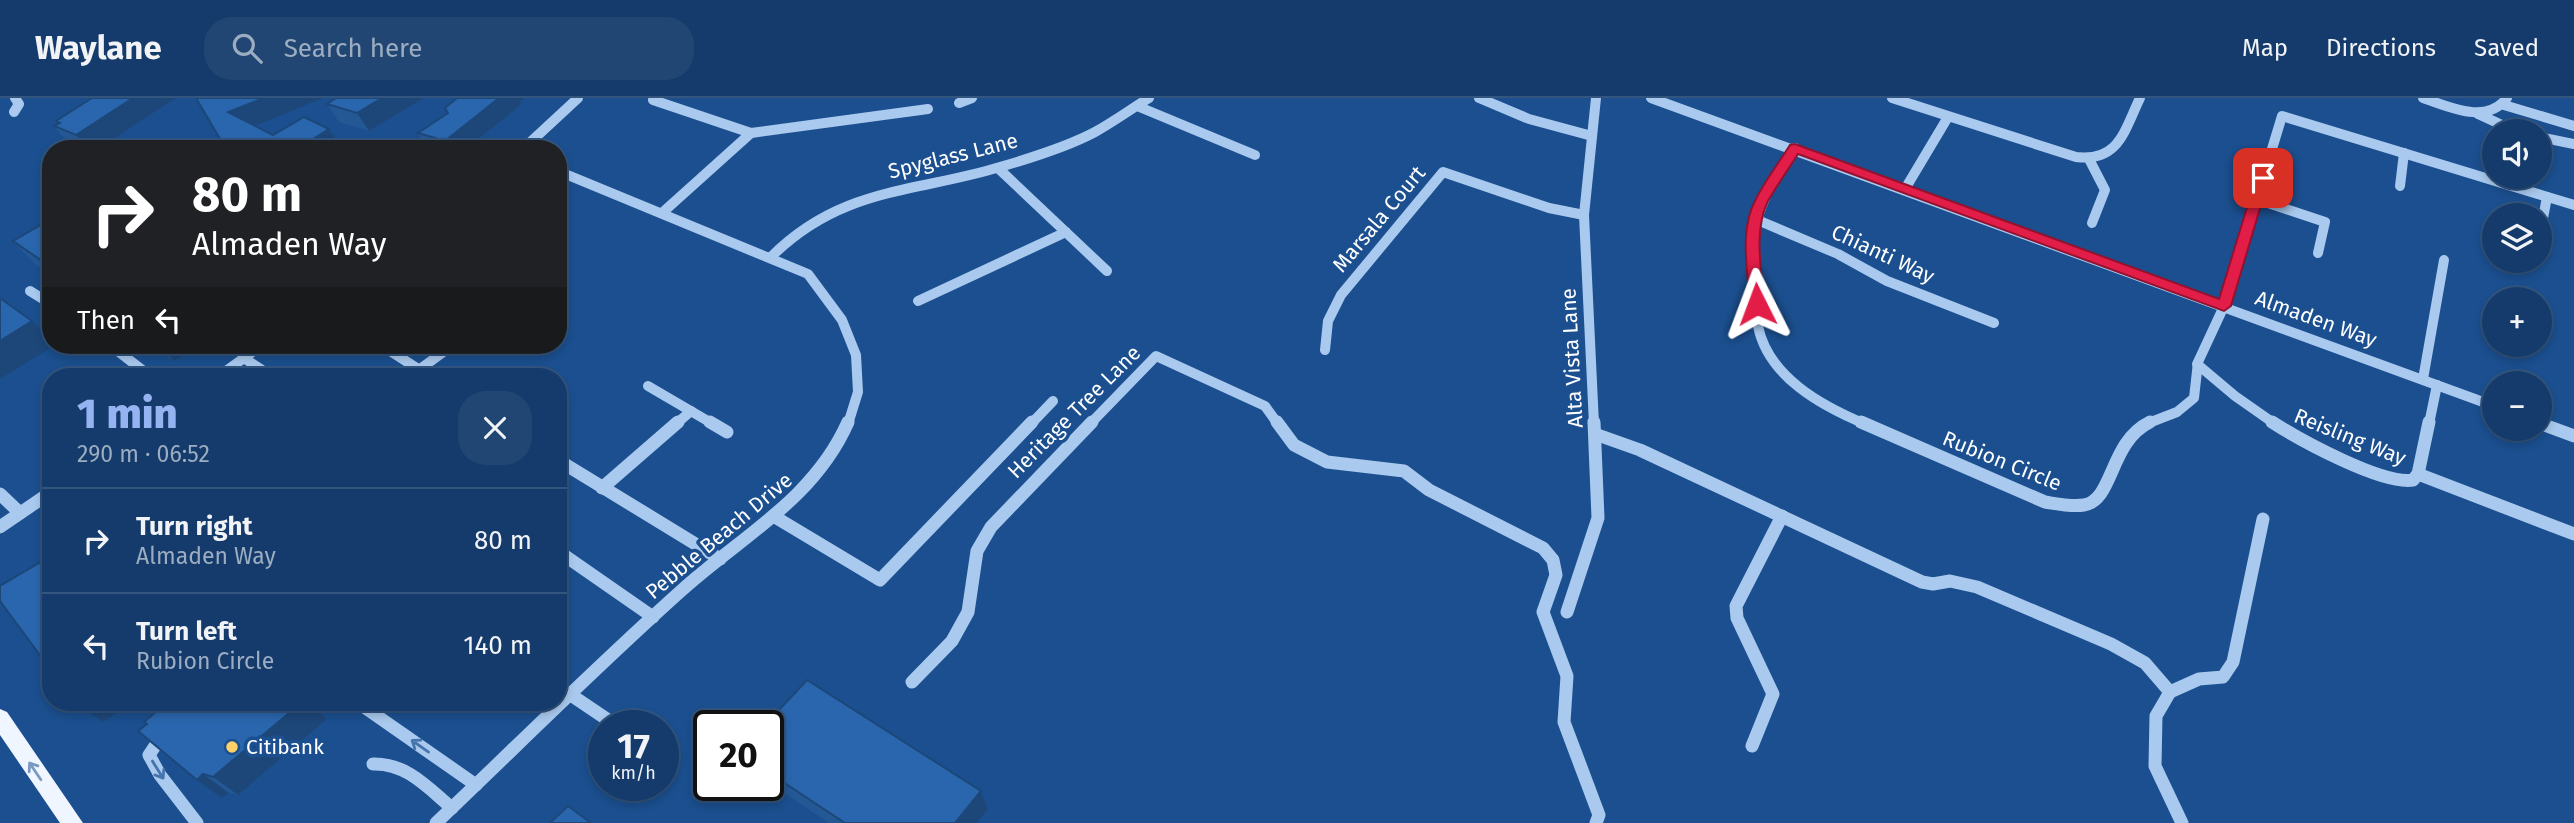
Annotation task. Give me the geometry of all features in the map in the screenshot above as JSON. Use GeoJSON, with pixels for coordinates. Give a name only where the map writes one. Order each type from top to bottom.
{"type":"FeatureCollection","features":[{"type":"Feature","properties":{"kind":"main road"},"geometry":{"type":"LineString","coordinates":[[0,718],[72,823]]}},
{"type":"Feature","properties":{"kind":"street"},"geometry":{"type":"LineString","coordinates":[[14,112],[19,104],[15,98]]}},
{"type":"Feature","properties":{"kind":"street"},"geometry":{"type":"LineString","coordinates":[[533,140],[578,98]]}},
{"type":"Feature","properties":{"kind":"street"},"geometry":{"type":"LineString","coordinates":[[960,103],[972,98]]}},
{"type":"Feature","properties":{"kind":"street","name":"Spyglass Lane"},"geometry":{"type":"LineString","coordinates":[[771,257],[789,239],[812,224],[864,199],[934,180],[998,168],[1093,133],[1149,98]]}},
{"type":"Feature","properties":{"kind":"street"},"geometry":{"type":"LineString","coordinates":[[1479,98],[1529,119],[1592,136]]}},
{"type":"Feature","properties":{"kind":"street","name":"Alta Vista Lane"},"geometry":{"type":"LineString","coordinates":[[1567,612],[1598,518],[1584,215],[1596,98]]}},
{"type":"Feature","properties":{"kind":"street","name":"Almaden Way"},"geometry":{"type":"LineString","coordinates":[[1651,98],[1795,148],[2482,402]]}},
{"type":"Feature","properties":{"kind":"street"},"geometry":{"type":"LineString","coordinates":[[1892,98],[2089,159],[2104,156],[2113,149],[2140,98]]}},
{"type":"Feature","properties":{"kind":"street"},"geometry":{"type":"LineString","coordinates":[[2423,98],[2489,119]]}},
{"type":"Feature","properties":{"kind":"street"},"geometry":{"type":"LineString","coordinates":[[653,100],[751,133],[928,109]]}},
{"type":"Feature","properties":{"kind":"street"},"geometry":{"type":"LineString","coordinates":[[2474,112],[2488,112],[2505,102],[2574,126]]}},
{"type":"Feature","properties":{"kind":"street"},"geometry":{"type":"LineString","coordinates":[[1137,106],[1255,155]]}},
{"type":"Feature","properties":{"kind":"street","name":"Rubion Circle"},"geometry":{"type":"LineString","coordinates":[[1795,148],[1761,202],[1755,219],[1753,238],[1758,326],[1768,351],[1787,377],[1810,396],[1837,412],[2045,502],[2076,506],[2100,497],[2108,487],[2119,453],[2127,439],[2152,420],[2190,404],[2195,396],[2197,364],[2224,306],[2282,116],[2574,205]]}},
{"type":"Feature","properties":{"kind":"street"},"geometry":{"type":"LineString","coordinates":[[1905,189],[1948,117]]}},
{"type":"Feature","properties":{"kind":"street"},"geometry":{"type":"LineString","coordinates":[[662,213],[751,133]]}},
{"type":"Feature","properties":{"kind":"street"},"geometry":{"type":"LineString","coordinates":[[2552,139],[2574,144]]}},
{"type":"Feature","properties":{"kind":"street"},"geometry":{"type":"LineString","coordinates":[[2400,186],[2404,153]]}},
{"type":"Feature","properties":{"kind":"street"},"geometry":{"type":"LineString","coordinates":[[2089,159],[2105,190],[2092,223]]}},
{"type":"Feature","properties":{"kind":"street"},"geometry":{"type":"LineString","coordinates":[[998,168],[1107,271]]}},
{"type":"Feature","properties":{"kind":"street","name":"Marsala Court"},"geometry":{"type":"LineString","coordinates":[[1325,350],[1328,321],[1341,295],[1443,172],[1549,208],[1584,215]]}},
{"type":"Feature","properties":{"kind":"street","name":"Pebble Beach Drive"},"geometry":{"type":"LineString","coordinates":[[567,176],[808,274],[836,306],[856,345],[858,385],[854,410],[830,458],[811,485],[653,617],[567,699]]}},
{"type":"Feature","properties":{"kind":"street"},"geometry":{"type":"LineString","coordinates":[[2546,203],[2547,197]]}},
{"type":"Feature","properties":{"kind":"street"},"geometry":{"type":"LineString","coordinates":[[2256,200],[2325,222],[2318,253]]}},
{"type":"Feature","properties":{"kind":"street","name":"Chianti Way"},"geometry":{"type":"LineString","coordinates":[[1755,219],[1829,250],[1887,281],[1994,323]]}},
{"type":"Feature","properties":{"kind":"street"},"geometry":{"type":"LineString","coordinates":[[918,301],[1066,232]]}},
{"type":"Feature","properties":{"kind":"street"},"geometry":{"type":"LineString","coordinates":[[2423,379],[2444,260]]}},
{"type":"Feature","properties":{"kind":"street"},"geometry":{"type":"LineString","coordinates":[[30,291],[42,298]]}},
{"type":"Feature","properties":{"kind":"street"},"geometry":{"type":"LineString","coordinates":[[122,354],[140,368]]}},
{"type":"Feature","properties":{"kind":"street"},"geometry":{"type":"LineString","coordinates":[[230,368],[249,354]]}},
{"type":"Feature","properties":{"kind":"street"},"geometry":{"type":"LineString","coordinates":[[395,354],[417,368]]}},
{"type":"Feature","properties":{"kind":"street"},"geometry":{"type":"LineString","coordinates":[[430,368],[444,354]]}},
{"type":"Feature","properties":{"kind":"street","name":"Heritage Tree Lane"},"geometry":{"type":"LineString","coordinates":[[912,682],[952,641],[968,612],[977,551],[990,527],[1156,356],[1265,406],[1294,444],[1309,453],[1334,464],[1404,471],[1429,490],[1543,548],[1553,561],[1556,575],[1544,612],[1545,623],[1567,676],[1564,722],[1603,820]]}},
{"type":"Feature","properties":{"kind":"street"},"geometry":{"type":"LineString","coordinates":[[243,358],[259,368]]}},
{"type":"Feature","properties":{"kind":"street","name":"Reisling Way"},"geometry":{"type":"LineString","coordinates":[[2197,364],[2245,406],[2311,446],[2398,481],[2413,480],[2418,474],[2437,385]]}},
{"type":"Feature","properties":{"kind":"street"},"geometry":{"type":"LineString","coordinates":[[648,387],[727,432]]}},
{"type":"Feature","properties":{"kind":"street"},"geometry":{"type":"LineString","coordinates":[[775,517],[880,580],[1053,401]]}},
{"type":"Feature","properties":{"kind":"street"},"geometry":{"type":"LineString","coordinates":[[602,488],[691,411]]}},
{"type":"Feature","properties":{"kind":"street"},"geometry":{"type":"LineString","coordinates":[[2552,428],[2574,436]]}},
{"type":"Feature","properties":{"kind":"street"},"geometry":{"type":"LineString","coordinates":[[1595,434],[1640,450],[1922,582],[1933,584],[1950,581],[1978,587],[2111,644],[2145,663],[2170,692]]}},
{"type":"Feature","properties":{"kind":"street"},"geometry":{"type":"LineString","coordinates":[[567,466],[720,559]]}},
{"type":"Feature","properties":{"kind":"street"},"geometry":{"type":"LineString","coordinates":[[2418,474],[2574,534]]}},
{"type":"Feature","properties":{"kind":"street"},"geometry":{"type":"LineString","coordinates":[[0,494],[20,513]]}},
{"type":"Feature","properties":{"kind":"street"},"geometry":{"type":"LineString","coordinates":[[0,527],[42,498]]}},
{"type":"Feature","properties":{"kind":"street"},"geometry":{"type":"LineString","coordinates":[[1752,746],[1773,694],[1737,618],[1737,606],[1782,516]]}},
{"type":"Feature","properties":{"kind":"street"},"geometry":{"type":"LineString","coordinates":[[2182,823],[2155,766],[2156,716],[2170,692],[2199,679],[2223,677],[2233,662],[2263,519]]}},
{"type":"Feature","properties":{"kind":"street"},"geometry":{"type":"LineString","coordinates":[[567,557],[653,617]]}},
{"type":"Feature","properties":{"kind":"street"},"geometry":{"type":"LineString","coordinates":[[571,695],[593,710]]}},
{"type":"Feature","properties":{"kind":"street"},"geometry":{"type":"LineString","coordinates":[[370,711],[476,785]]}},
{"type":"Feature","properties":{"kind":"street","name":"Pebble Beach Drive"},"geometry":{"type":"LineString","coordinates":[[436,823],[554,711]]}},
{"type":"Feature","properties":{"kind":"street"},"geometry":{"type":"LineString","coordinates":[[373,764],[384,762],[401,767],[452,808]]}},
{"type":"Feature","properties":{"kind":"lane"},"geometry":{"type":"LineString","coordinates":[[174,723],[156,741],[149,755],[160,775],[197,823]]}},
{"type":"Feature","properties":{"kind":"building"},"geometry":{"type":"Polygon","coordinates":[[[92,98],[133,98],[76,135],[54,126],[60,123],[56,121],[92,98]]]}},
{"type":"Feature","properties":{"kind":"building"},"geometry":{"type":"Polygon","coordinates":[[[196,98],[264,98],[228,112],[273,135],[304,117],[329,129],[311,140],[221,140],[196,98]]]}},
{"type":"Feature","properties":{"kind":"building"},"geometry":{"type":"Polygon","coordinates":[[[336,98],[382,98],[357,113],[327,104],[336,98]]]}},
{"type":"Feature","properties":{"kind":"building"},"geometry":{"type":"Polygon","coordinates":[[[457,98],[499,98],[446,140],[418,133],[448,113],[445,108],[457,98]]]}},
{"type":"Feature","properties":{"kind":"building"},"geometry":{"type":"Polygon","coordinates":[[[42,224],[42,261],[13,241],[42,224]]]}},
{"type":"Feature","properties":{"kind":"building"},"geometry":{"type":"Polygon","coordinates":[[[0,298],[32,321],[0,341],[0,298]]]}},
{"type":"Feature","properties":{"kind":"building"},"geometry":{"type":"Polygon","coordinates":[[[42,561],[42,658],[0,601],[0,586],[42,561]]]}},
{"type":"Feature","properties":{"kind":"building"},"geometry":{"type":"Polygon","coordinates":[[[807,680],[981,791],[955,823],[845,823],[784,783],[784,710],[779,710],[807,680]]]}},
{"type":"Feature","properties":{"kind":"building"},"geometry":{"type":"Polygon","coordinates":[[[157,711],[291,711],[213,777],[203,774],[197,780],[138,731],[147,724],[144,722],[157,711]]]}},
{"type":"Feature","properties":{"kind":"building"},"geometry":{"type":"Polygon","coordinates":[[[568,806],[591,823],[550,823],[568,806]]]}},
{"type":"Feature","properties":{"kind":"place","name":"Citibank"},"geometry":{"type":"Point","coordinates":[232,747]}},
{"type":"Feature","properties":{"kind":"route"},"geometry":{"type":"LineString","coordinates":[[1757,304],[1753,238],[1755,219],[1761,202],[1795,148],[2224,306],[2263,178]]}}]}
